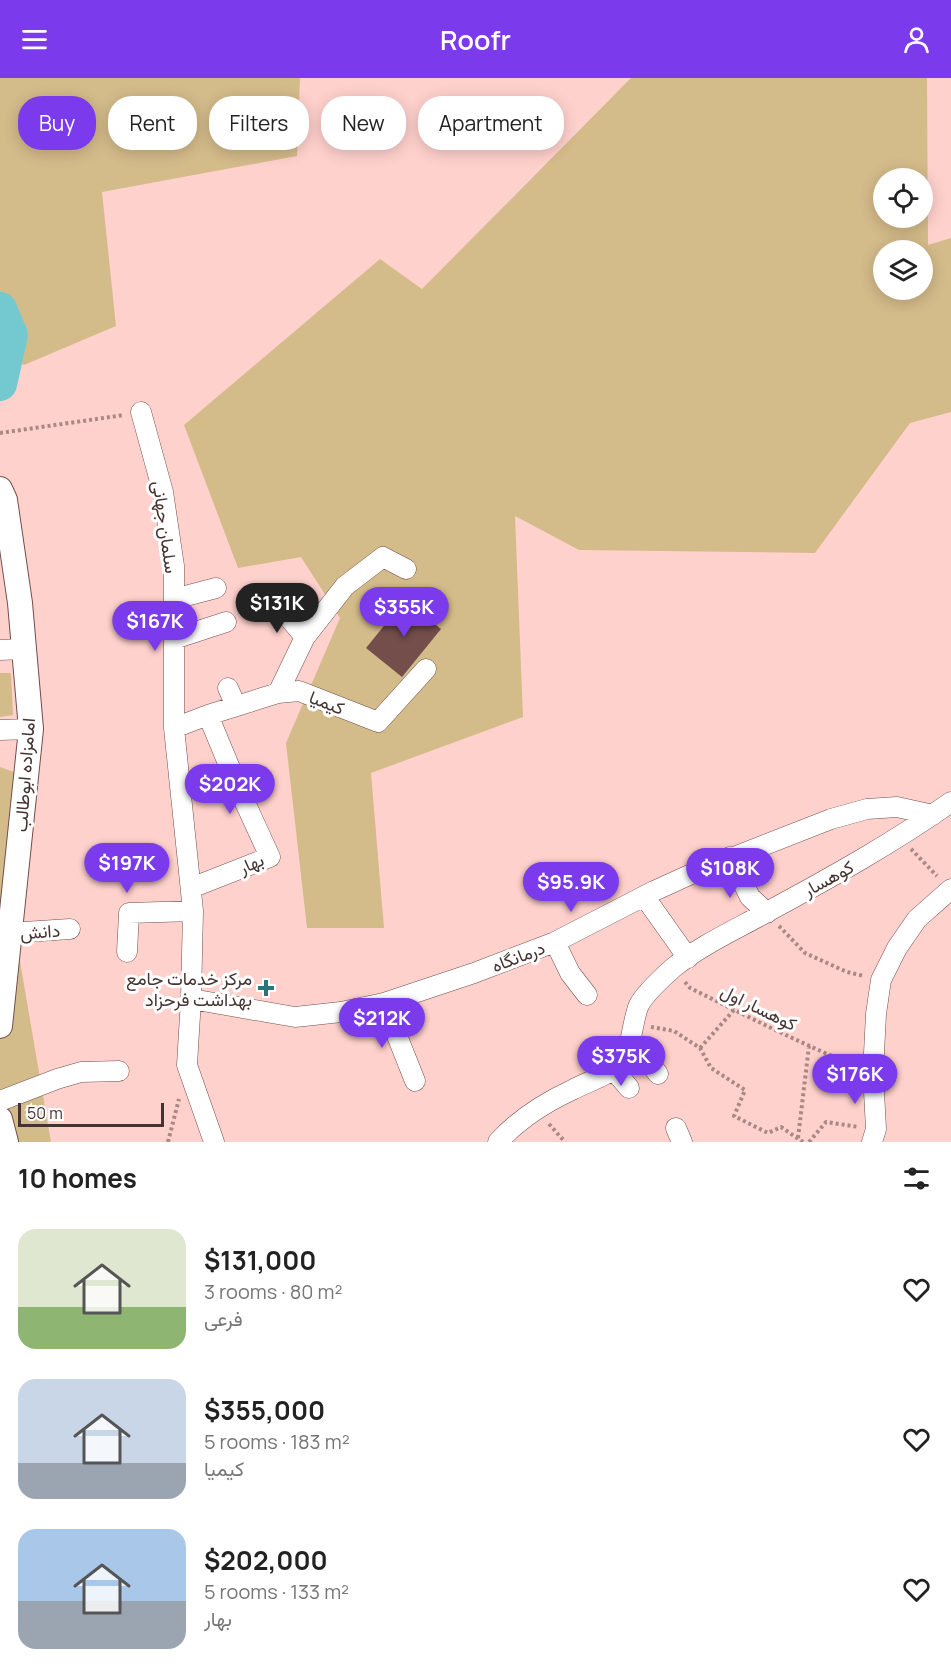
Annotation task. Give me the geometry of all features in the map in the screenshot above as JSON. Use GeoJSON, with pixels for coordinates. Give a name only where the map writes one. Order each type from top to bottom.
{"type":"FeatureCollection","features":[{"type":"Feature","properties":{"kind":"street","name":"سلمان جهانی"},"geometry":{"type":"LineString","coordinates":[[141,412],[163,492],[174,566],[174,728],[193,911],[187,1065]]}},
{"type":"Feature","properties":{"kind":"street","name":"امامزاده ابوطالب"},"geometry":{"type":"LineString","coordinates":[[0,489],[5,500],[20,603],[31,729],[0,1026]]}},
{"type":"Feature","properties":{"kind":"street"},"geometry":{"type":"LineString","coordinates":[[278,693],[305,637],[345,586],[383,557],[406,569]]}},
{"type":"Feature","properties":{"kind":"street"},"geometry":{"type":"LineString","coordinates":[[174,599],[216,588]]}},
{"type":"Feature","properties":{"kind":"street"},"geometry":{"type":"LineString","coordinates":[[279,606],[305,637]]}},
{"type":"Feature","properties":{"kind":"street"},"geometry":{"type":"LineString","coordinates":[[174,639],[226,622]]}},
{"type":"Feature","properties":{"kind":"street"},"geometry":{"type":"LineString","coordinates":[[0,650],[24,649]]}},
{"type":"Feature","properties":{"kind":"street","name":"کیمیا"},"geometry":{"type":"LineString","coordinates":[[174,728],[278,693],[299,691],[378,722],[426,669]]}},
{"type":"Feature","properties":{"kind":"street"},"geometry":{"type":"LineString","coordinates":[[228,688],[236,706]]}},
{"type":"Feature","properties":{"kind":"street","name":"بهار"},"geometry":{"type":"LineString","coordinates":[[191,888],[270,857],[208,715]]}},
{"type":"Feature","properties":{"kind":"street"},"geometry":{"type":"LineString","coordinates":[[0,730],[31,729]]}},
{"type":"Feature","properties":{"kind":"street","name":"کوهسار"},"geometry":{"type":"LineString","coordinates":[[629,1048],[633,1023],[640,1003],[680,963],[710,942],[767,913],[900,837],[951,802]]}},
{"type":"Feature","properties":{"kind":"street","name":"درمانگاه"},"geometry":{"type":"LineString","coordinates":[[191,999],[295,1017],[384,1004],[555,942],[644,896],[730,857],[831,819],[867,809],[897,807],[933,815]]}},
{"type":"Feature","properties":{"kind":"street"},"geometry":{"type":"LineString","coordinates":[[730,857],[750,897],[767,913]]}},
{"type":"Feature","properties":{"kind":"street"},"geometry":{"type":"LineString","coordinates":[[874,1136],[873,1073],[876,1014],[881,981],[897,948],[917,919],[950,889]]}},
{"type":"Feature","properties":{"kind":"street"},"geometry":{"type":"LineString","coordinates":[[644,896],[680,963]]}},
{"type":"Feature","properties":{"kind":"street"},"geometry":{"type":"LineString","coordinates":[[127,952],[129,913],[193,911]]}},
{"type":"Feature","properties":{"kind":"street","name":"دانش"},"geometry":{"type":"LineString","coordinates":[[9,933],[70,929]]}},
{"type":"Feature","properties":{"kind":"street"},"geometry":{"type":"LineString","coordinates":[[555,942],[570,973],[586,995]]}},
{"type":"Feature","properties":{"kind":"street"},"geometry":{"type":"LineString","coordinates":[[384,1004],[415,1081]]}},
{"type":"Feature","properties":{"kind":"street"},"geometry":{"type":"LineString","coordinates":[[498,1142],[512,1127],[555,1097],[614,1070],[623,1063],[629,1048],[646,1058],[658,1074]]}},
{"type":"Feature","properties":{"kind":"street"},"geometry":{"type":"LineString","coordinates":[[187,1065],[214,1142]]}},
{"type":"Feature","properties":{"kind":"street"},"geometry":{"type":"LineString","coordinates":[[614,1070],[629,1088]]}},
{"type":"Feature","properties":{"kind":"street"},"geometry":{"type":"LineString","coordinates":[[0,1101],[81,1072],[119,1071]]}},
{"type":"Feature","properties":{"kind":"street"},"geometry":{"type":"LineString","coordinates":[[0,1120],[6,1142]]}},
{"type":"Feature","properties":{"kind":"path"},"geometry":{"type":"LineString","coordinates":[[0,433],[141,412]]}},
{"type":"Feature","properties":{"kind":"path"},"geometry":{"type":"LineString","coordinates":[[900,837],[950,889]]}},
{"type":"Feature","properties":{"kind":"path"},"geometry":{"type":"LineString","coordinates":[[767,913],[804,953],[847,972],[881,981]]}},
{"type":"Feature","properties":{"kind":"path","name":"کوهسار اول"},"geometry":{"type":"LineString","coordinates":[[680,963],[690,988],[809,1046],[873,1073]]}},
{"type":"Feature","properties":{"kind":"path"},"geometry":{"type":"LineString","coordinates":[[700,1048],[734,1010]]}},
{"type":"Feature","properties":{"kind":"path"},"geometry":{"type":"LineString","coordinates":[[633,1023],[674,1031],[700,1048],[711,1068],[745,1090],[734,1116],[768,1133],[781,1127],[803,1142]]}},
{"type":"Feature","properties":{"kind":"path"},"geometry":{"type":"LineString","coordinates":[[798,1138],[809,1046]]}},
{"type":"Feature","properties":{"kind":"path"},"geometry":{"type":"LineString","coordinates":[[168,1142],[187,1065]]}},
{"type":"Feature","properties":{"kind":"path"},"geometry":{"type":"LineString","coordinates":[[537,1110],[566,1142]]}},
{"type":"Feature","properties":{"kind":"path"},"geometry":{"type":"LineString","coordinates":[[809,1142],[826,1122],[874,1136]]}},
{"type":"Feature","properties":{"kind":"shaded area"},"geometry":{"type":"Polygon","coordinates":[[[0,78],[300,78],[299,96],[209,96],[209,150],[297,150],[297,156],[102,192],[116,326],[24,365],[0,354],[0,78]]]}},
{"type":"Feature","properties":{"kind":"shaded area"},"geometry":{"type":"Polygon","coordinates":[[[631,78],[927,78],[928,168],[873,168],[873,228],[928,228],[928,240],[873,240],[873,300],[933,300],[933,243],[951,238],[951,412],[910,423],[815,553],[579,550],[515,516],[523,717],[371,773],[384,928],[307,928],[286,743],[340,618],[301,557],[238,568],[184,425],[380,259],[422,289],[560,150],[564,150],[564,146],[631,78]]]}},
{"type":"Feature","properties":{"kind":"shaded area"},"geometry":{"type":"Polygon","coordinates":[[[0,673],[11,673],[13,715],[0,717],[0,673]]]}},
{"type":"Feature","properties":{"kind":"shaded area"},"geometry":{"type":"Polygon","coordinates":[[[0,767],[14,772],[5,874],[51,1142],[0,1142],[0,767]]]}},
{"type":"Feature","properties":{"kind":"building"},"geometry":{"type":"Polygon","coordinates":[[[405,600],[441,629],[402,677],[366,648],[405,600]]]}},
{"type":"Feature","properties":{"kind":"waterway"},"geometry":{"type":"LineString","coordinates":[[0,309],[11,335],[0,384]]}},
{"type":"Feature","properties":{"kind":"place","name":"مركز خدمات جامع بهداشت فرحزاد"},"geometry":{"type":"Point","coordinates":[266,988]}}]}
